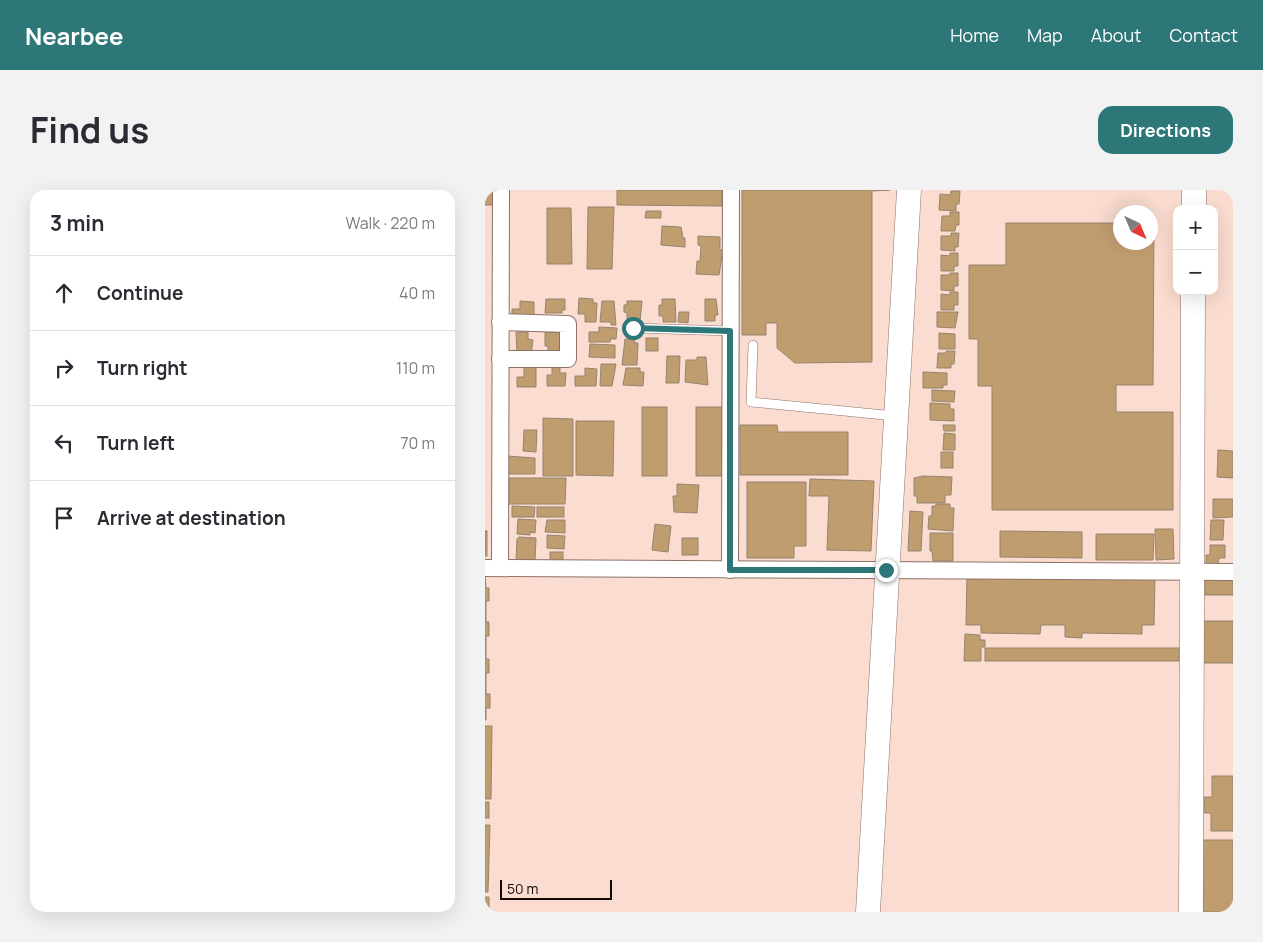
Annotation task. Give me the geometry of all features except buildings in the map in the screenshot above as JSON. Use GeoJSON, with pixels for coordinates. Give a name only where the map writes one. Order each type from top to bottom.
{"type":"FeatureCollection","features":[{"type":"Feature","properties":{"kind":"street"},"geometry":{"type":"LineString","coordinates":[[501,190],[500,359],[493,568],[1233,572]]}},
{"type":"Feature","properties":{"kind":"street"},"geometry":{"type":"LineString","coordinates":[[730,570],[731,190]]}},
{"type":"Feature","properties":{"kind":"street"},"geometry":{"type":"LineString","coordinates":[[867,912],[909,190]]}},
{"type":"Feature","properties":{"kind":"street"},"geometry":{"type":"LineString","coordinates":[[1194,190],[1194,205]]}},
{"type":"Feature","properties":{"kind":"street"},"geometry":{"type":"LineString","coordinates":[[1191,912],[1193,295]]}},
{"type":"Feature","properties":{"kind":"street"},"geometry":{"type":"LineString","coordinates":[[500,322],[568,324],[567,359],[500,359]]}},
{"type":"Feature","properties":{"kind":"lane"},"geometry":{"type":"LineString","coordinates":[[633,328],[730,331]]}},
{"type":"Feature","properties":{"kind":"lane"},"geometry":{"type":"LineString","coordinates":[[753,345],[751,402],[895,416]]}},
{"type":"Feature","properties":{"kind":"route"},"geometry":{"type":"LineString","coordinates":[[633,328],[730,331],[730,570],[886,570]]}}]}
